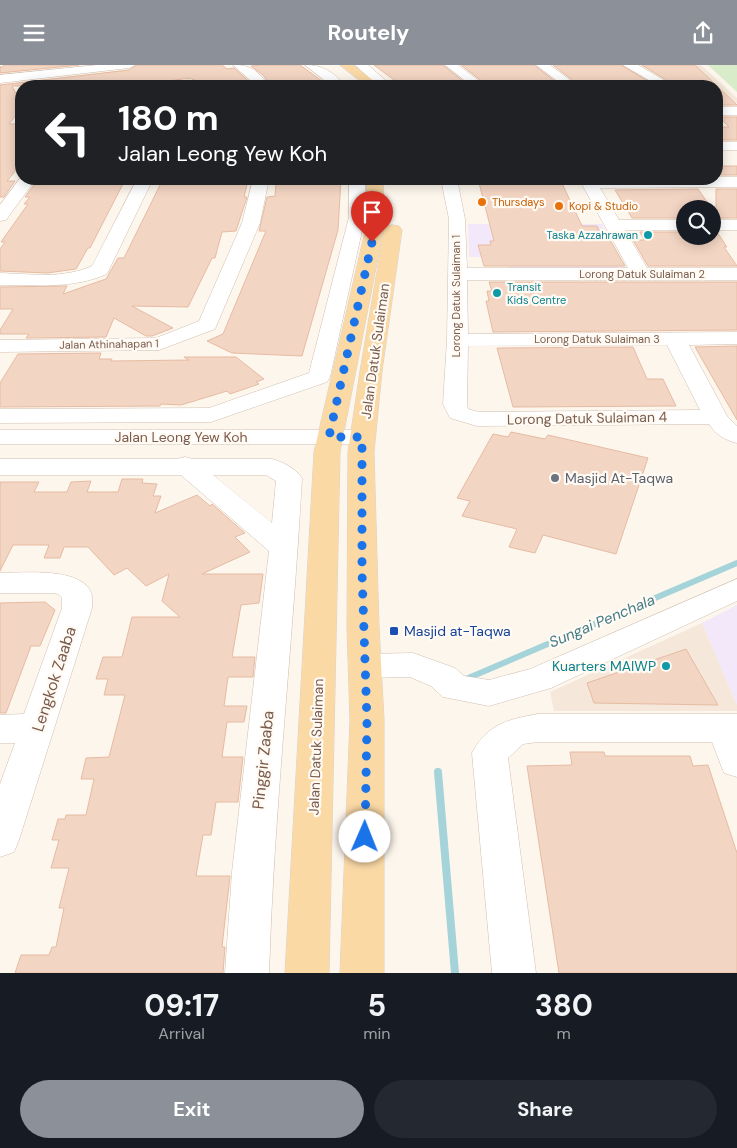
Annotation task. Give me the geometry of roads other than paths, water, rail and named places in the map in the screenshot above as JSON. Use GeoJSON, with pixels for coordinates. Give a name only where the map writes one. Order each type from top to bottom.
{"type":"FeatureCollection","features":[{"type":"Feature","properties":{"kind":"main road"},"geometry":{"type":"LineString","coordinates":[[329,65],[353,78]]}},
{"type":"Feature","properties":{"kind":"main road"},"geometry":{"type":"LineString","coordinates":[[346,65],[353,78]]}},
{"type":"Feature","properties":{"kind":"main road","name":"Jalan Datuk Sulaiman"},"geometry":{"type":"LineString","coordinates":[[306,973],[328,445],[370,256],[375,227],[375,185]]}},
{"type":"Feature","properties":{"kind":"main road","name":"Jalan Datuk Sulaiman"},"geometry":{"type":"LineString","coordinates":[[362,973],[367,721],[362,445],[393,227],[392,185]]}},
{"type":"Feature","properties":{"kind":"street"},"geometry":{"type":"LineString","coordinates":[[0,79],[129,65]]}},
{"type":"Feature","properties":{"kind":"street"},"geometry":{"type":"LineString","coordinates":[[238,65],[258,80]]}},
{"type":"Feature","properties":{"kind":"street"},"geometry":{"type":"LineString","coordinates":[[311,65],[327,75],[353,78]]}},
{"type":"Feature","properties":{"kind":"street"},"geometry":{"type":"LineString","coordinates":[[451,65],[472,80]]}},
{"type":"Feature","properties":{"kind":"street"},"geometry":{"type":"LineString","coordinates":[[542,65],[563,80]]}},
{"type":"Feature","properties":{"kind":"street"},"geometry":{"type":"LineString","coordinates":[[629,65],[657,80]]}},
{"type":"Feature","properties":{"kind":"street"},"geometry":{"type":"LineString","coordinates":[[723,111],[737,111]]}},
{"type":"Feature","properties":{"kind":"street"},"geometry":{"type":"LineString","coordinates":[[723,146],[737,146]]}},
{"type":"Feature","properties":{"kind":"street"},"geometry":{"type":"LineString","coordinates":[[723,182],[737,182]]}},
{"type":"Feature","properties":{"kind":"street"},"geometry":{"type":"LineString","coordinates":[[0,216],[23,185]]}},
{"type":"Feature","properties":{"kind":"street"},"geometry":{"type":"LineString","coordinates":[[0,279],[68,279],[90,276],[100,270],[142,185]]}},
{"type":"Feature","properties":{"kind":"street","name":"Jalan Athinahapan 1"},"geometry":{"type":"LineString","coordinates":[[0,346],[159,344],[208,325],[251,223],[260,185]]}},
{"type":"Feature","properties":{"kind":"street"},"geometry":{"type":"LineString","coordinates":[[357,185],[357,217],[349,256],[370,256]]}},
{"type":"Feature","properties":{"kind":"street","name":"Lorong Datuk Sulaiman 1"},"geometry":{"type":"LineString","coordinates":[[450,185],[457,219],[458,340],[455,404],[458,413]]}},
{"type":"Feature","properties":{"kind":"street"},"geometry":{"type":"LineString","coordinates":[[590,185],[641,274]]}},
{"type":"Feature","properties":{"kind":"street"},"geometry":{"type":"LineString","coordinates":[[613,225],[676,225]]}},
{"type":"Feature","properties":{"kind":"street"},"geometry":{"type":"LineString","coordinates":[[721,225],[737,225]]}},
{"type":"Feature","properties":{"kind":"street","name":"Jalan Leong Yew Koh"},"geometry":{"type":"LineString","coordinates":[[0,416],[211,415],[319,377],[349,256]]}},
{"type":"Feature","properties":{"kind":"street","name":"Lorong Datuk Sulaiman 2"},"geometry":{"type":"LineString","coordinates":[[456,274],[737,274]]}},
{"type":"Feature","properties":{"kind":"street","name":"Lorong Datuk Sulaiman 3"},"geometry":{"type":"LineString","coordinates":[[458,340],[737,338]]}},
{"type":"Feature","properties":{"kind":"street"},"geometry":{"type":"LineString","coordinates":[[675,339],[716,417],[724,428],[737,436]]}},
{"type":"Feature","properties":{"kind":"street","name":"Lorong Datuk Sulaiman 4"},"geometry":{"type":"LineString","coordinates":[[458,413],[477,419],[716,417]]}},
{"type":"Feature","properties":{"kind":"street","name":"Jalan Leong Yew Koh"},"geometry":{"type":"LineString","coordinates":[[0,437],[328,445]]}},
{"type":"Feature","properties":{"kind":"street","name":"Jalan Leong Yew Koh"},"geometry":{"type":"LineString","coordinates":[[0,452],[362,445]]}},
{"type":"Feature","properties":{"kind":"street"},"geometry":{"type":"LineString","coordinates":[[185,465],[284,548]]}},
{"type":"Feature","properties":{"kind":"street","name":"Pinggir Zaaba"},"geometry":{"type":"LineString","coordinates":[[0,467],[185,465],[272,467],[289,478],[284,548],[252,872],[247,973]]}},
{"type":"Feature","properties":{"kind":"street","name":"Lengkok Zaaba"},"geometry":{"type":"LineString","coordinates":[[0,583],[53,583],[68,586],[77,595],[77,608],[0,840]]}},
{"type":"Feature","properties":{"kind":"street"},"geometry":{"type":"LineString","coordinates":[[365,666],[413,665],[443,677],[455,688],[488,693],[539,679],[737,589]]}},
{"type":"Feature","properties":{"kind":"street"},"geometry":{"type":"LineString","coordinates":[[0,729],[37,728]]}},
{"type":"Feature","properties":{"kind":"street"},"geometry":{"type":"LineString","coordinates":[[514,973],[490,753],[513,732],[538,728],[731,728],[737,762]]}},
{"type":"Feature","properties":{"kind":"waterway","name":"Sungai Penchala"},"geometry":{"type":"LineString","coordinates":[[466,679],[737,563]]}},
{"type":"Feature","properties":{"kind":"waterway","name":"Sungai Penchala"},"geometry":{"type":"LineString","coordinates":[[438,772],[455,973]]}},
{"type":"Feature","properties":{"kind":"place","name":"Thursdays"},"geometry":{"type":"Point","coordinates":[482,202]}},
{"type":"Feature","properties":{"kind":"place","name":"Kopi & Studio"},"geometry":{"type":"Point","coordinates":[559,206]}},
{"type":"Feature","properties":{"kind":"place","name":"Taska Azzahrawan"},"geometry":{"type":"Point","coordinates":[648,235]}},
{"type":"Feature","properties":{"kind":"place","name":"Transit Kids Centre"},"geometry":{"type":"Point","coordinates":[497,293]}},
{"type":"Feature","properties":{"kind":"place","name":"Masjid At-Taqwa"},"geometry":{"type":"Point","coordinates":[555,478]}},
{"type":"Feature","properties":{"kind":"place","name":"Masjid at-Taqwa"},"geometry":{"type":"Point","coordinates":[394,631]}},
{"type":"Feature","properties":{"kind":"place","name":"Kuarters MAIWP"},"geometry":{"type":"Point","coordinates":[666,666]}}]}
